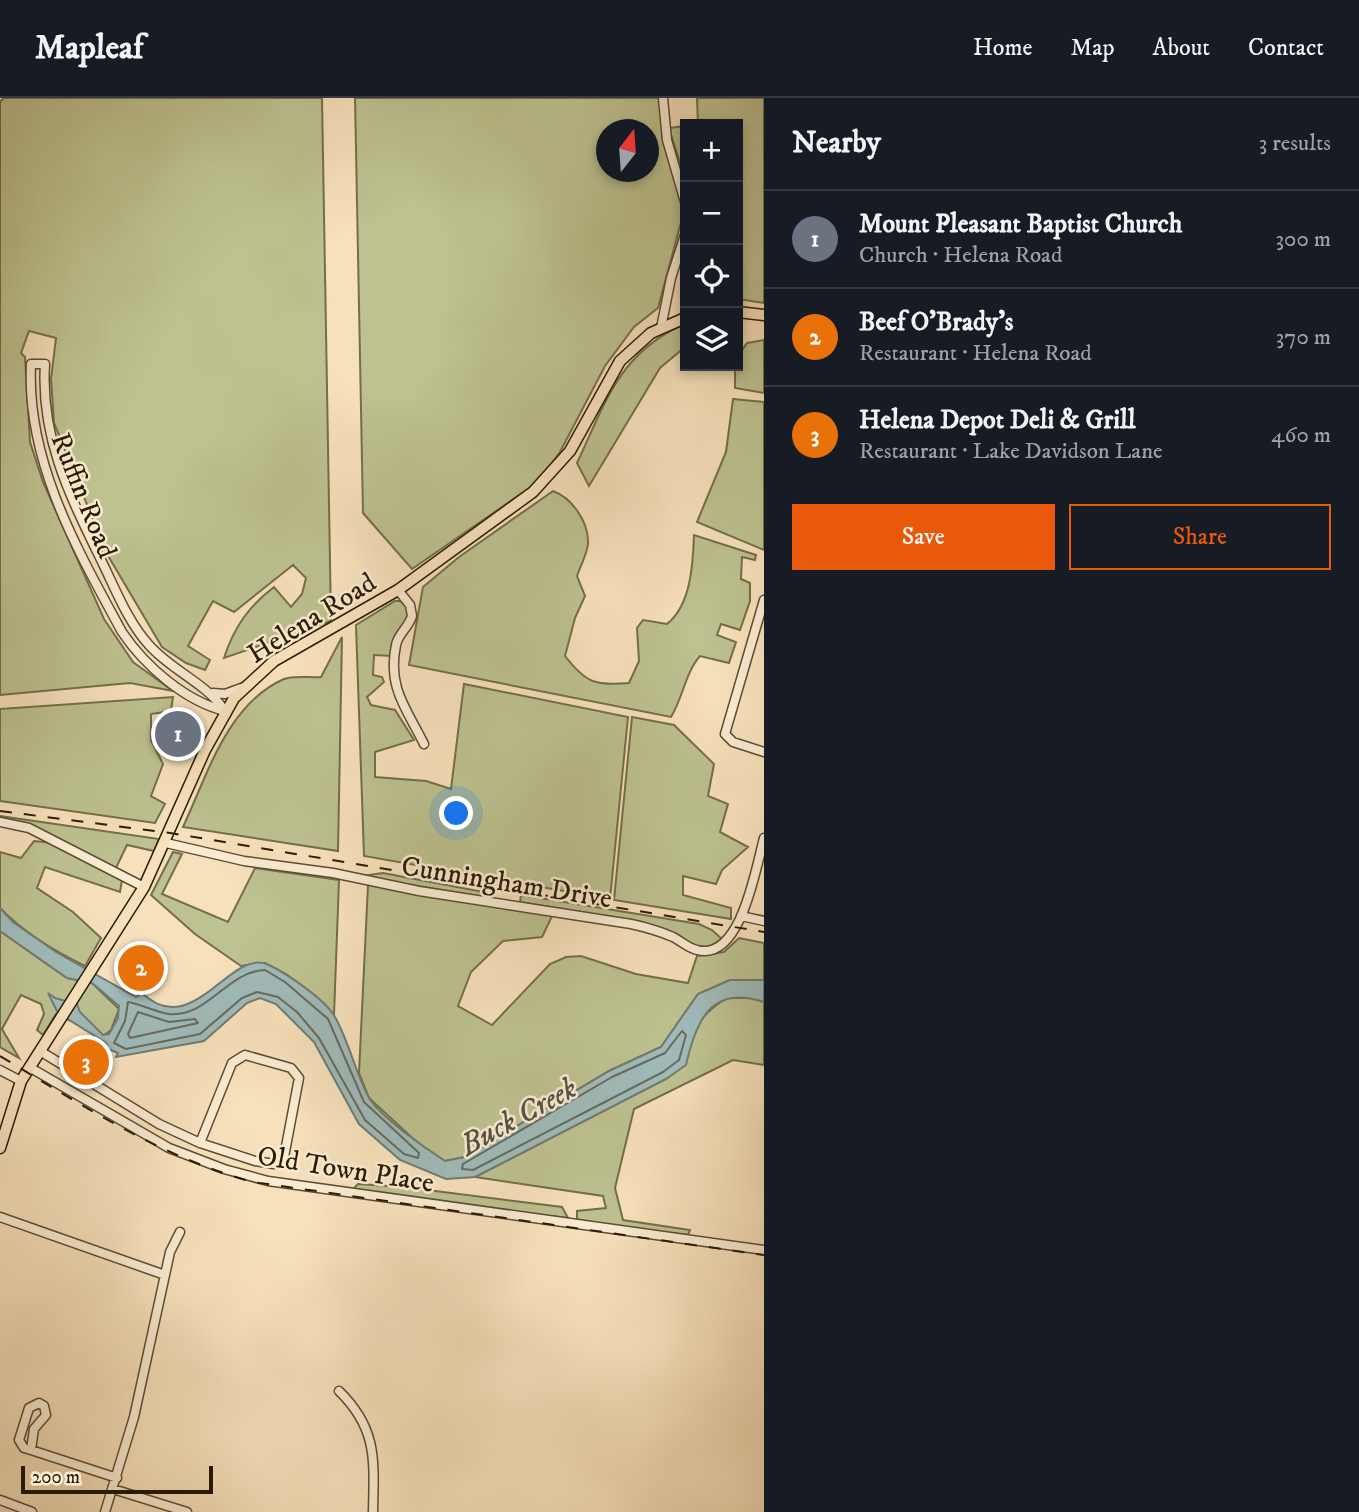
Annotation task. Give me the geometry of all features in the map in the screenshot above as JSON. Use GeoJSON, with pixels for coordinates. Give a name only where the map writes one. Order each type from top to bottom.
{"type":"FeatureCollection","features":[{"type":"Feature","properties":{"kind":"main road"},"geometry":{"type":"LineString","coordinates":[[743,313],[764,315]]}},
{"type":"Feature","properties":{"kind":"main road","name":"Helena Road"},"geometry":{"type":"LineString","coordinates":[[0,1149],[21,1081],[144,887],[166,843],[205,750],[225,711],[244,687],[282,656],[398,590],[509,512],[542,484],[570,451],[620,361],[642,340],[680,320]]}},
{"type":"Feature","properties":{"kind":"street"},"geometry":{"type":"LineString","coordinates":[[663,98],[667,140],[680,185]]}},
{"type":"Feature","properties":{"kind":"street"},"geometry":{"type":"LineString","coordinates":[[661,328],[671,278],[682,245]]}},
{"type":"Feature","properties":{"kind":"street","name":"Ruffin Road"},"geometry":{"type":"LineString","coordinates":[[31,364],[45,364],[45,412],[54,456],[68,491],[130,617],[162,658],[213,693],[225,711],[209,707],[157,672],[122,632],[43,466],[31,407],[31,364]]}},
{"type":"Feature","properties":{"kind":"street"},"geometry":{"type":"LineString","coordinates":[[398,590],[410,605],[412,617],[396,646],[395,681],[403,710],[424,744]]}},
{"type":"Feature","properties":{"kind":"street"},"geometry":{"type":"LineString","coordinates":[[764,600],[727,728],[727,738],[764,752]]}},
{"type":"Feature","properties":{"kind":"street"},"geometry":{"type":"LineString","coordinates":[[213,693],[225,694],[244,687]]}},
{"type":"Feature","properties":{"kind":"street"},"geometry":{"type":"LineString","coordinates":[[0,822],[29,828],[144,887]]}},
{"type":"Feature","properties":{"kind":"street","name":"Cunningham Drive"},"geometry":{"type":"LineString","coordinates":[[166,843],[244,861],[325,872],[419,891],[631,924],[662,933],[698,951],[710,951],[725,943],[741,916],[764,838]]}},
{"type":"Feature","properties":{"kind":"street"},"geometry":{"type":"LineString","coordinates":[[741,916],[764,921]]}},
{"type":"Feature","properties":{"kind":"street"},"geometry":{"type":"LineString","coordinates":[[40,1051],[159,1124],[200,1143],[255,1161],[278,1163],[286,1153],[299,1086],[298,1075],[285,1066],[250,1056],[237,1057],[229,1068],[200,1143]]}},
{"type":"Feature","properties":{"kind":"street","name":"Old Town Place"},"geometry":{"type":"LineString","coordinates":[[29,1067],[169,1148],[250,1177],[376,1198],[764,1250]]}},
{"type":"Feature","properties":{"kind":"street"},"geometry":{"type":"LineString","coordinates":[[0,1070],[21,1081]]}},
{"type":"Feature","properties":{"kind":"street"},"geometry":{"type":"LineString","coordinates":[[0,1217],[165,1275]]}},
{"type":"Feature","properties":{"kind":"street"},"geometry":{"type":"LineString","coordinates":[[105,1512],[134,1417],[173,1244],[180,1232]]}},
{"type":"Feature","properties":{"kind":"street"},"geometry":{"type":"LineString","coordinates":[[339,1391],[355,1407],[366,1425],[374,1455],[373,1512]]}},
{"type":"Feature","properties":{"kind":"street"},"geometry":{"type":"LineString","coordinates":[[31,1450],[34,1429],[46,1412],[39,1403],[30,1406],[19,1440],[21,1447],[117,1478]]}},
{"type":"Feature","properties":{"kind":"street"},"geometry":{"type":"LineString","coordinates":[[113,1489],[187,1512]]}},
{"type":"Feature","properties":{"kind":"street"},"geometry":{"type":"LineString","coordinates":[[0,1500],[32,1512]]}},
{"type":"Feature","properties":{"kind":"green space"},"geometry":{"type":"Polygon","coordinates":[[[4,98],[322,98],[331,621],[224,658],[238,627],[265,594],[274,587],[291,607],[302,594],[306,578],[293,565],[234,612],[213,601],[188,646],[210,660],[205,670],[186,663],[162,647],[107,554],[54,423],[51,379],[56,338],[29,331],[21,353],[25,357],[30,442],[43,482],[104,619],[133,662],[173,691],[130,683],[0,695],[0,102],[4,98]]]}},
{"type":"Feature","properties":{"kind":"green space"},"geometry":{"type":"Polygon","coordinates":[[[355,98],[660,98],[663,139],[680,196],[680,226],[658,308],[634,327],[605,366],[560,452],[537,483],[412,569],[363,513],[355,98]]]}},
{"type":"Feature","properties":{"kind":"green space"},"geometry":{"type":"Polygon","coordinates":[[[697,98],[764,98],[764,303],[743,300],[743,119],[698,119],[697,98]]]}},
{"type":"Feature","properties":{"kind":"green space"},"geometry":{"type":"Polygon","coordinates":[[[680,127],[680,163],[669,128],[680,127]]]}},
{"type":"Feature","properties":{"kind":"green space"},"geometry":{"type":"Polygon","coordinates":[[[680,327],[680,351],[660,368],[589,486],[577,463],[605,403],[627,368],[641,352],[680,327]]]}},
{"type":"Feature","properties":{"kind":"green space"},"geometry":{"type":"Polygon","coordinates":[[[764,340],[764,393],[735,388],[735,371],[743,371],[743,349],[747,343],[764,340]]]}},
{"type":"Feature","properties":{"kind":"green space"},"geometry":{"type":"Polygon","coordinates":[[[733,399],[764,402],[764,550],[697,522],[726,452],[733,399]]]}},
{"type":"Feature","properties":{"kind":"green space"},"geometry":{"type":"Polygon","coordinates":[[[553,491],[573,505],[586,527],[588,536],[587,548],[577,576],[585,596],[575,618],[565,656],[579,672],[592,681],[608,684],[629,683],[639,661],[637,628],[643,620],[667,624],[675,616],[686,595],[694,535],[756,555],[755,560],[742,557],[741,579],[750,583],[750,601],[740,630],[721,624],[717,635],[736,642],[729,663],[700,656],[691,670],[671,717],[409,665],[423,587],[459,557],[553,491]]]}},
{"type":"Feature","properties":{"kind":"green space"},"geometry":{"type":"Polygon","coordinates":[[[395,601],[401,601],[410,610],[392,656],[374,655],[373,675],[382,677],[384,682],[367,697],[371,705],[395,710],[414,740],[375,752],[375,777],[426,781],[451,789],[464,684],[628,717],[610,899],[364,856],[356,625],[395,601]]]}},
{"type":"Feature","properties":{"kind":"green space"},"geometry":{"type":"Polygon","coordinates":[[[342,637],[338,851],[183,827],[210,764],[233,723],[264,690],[284,679],[321,677],[342,637]]]}},
{"type":"Feature","properties":{"kind":"green space"},"geometry":{"type":"Polygon","coordinates":[[[173,697],[171,711],[151,714],[151,740],[163,764],[151,796],[165,804],[155,823],[0,801],[0,709],[173,697]]]}},
{"type":"Feature","properties":{"kind":"green space"},"geometry":{"type":"Polygon","coordinates":[[[632,717],[674,725],[714,764],[708,796],[728,804],[720,832],[748,847],[722,870],[716,884],[683,876],[683,895],[731,908],[731,919],[614,900],[632,717]]]}},
{"type":"Feature","properties":{"kind":"green space"},"geometry":{"type":"Polygon","coordinates":[[[0,816],[159,839],[154,851],[127,845],[116,868],[56,838],[0,821],[0,816]]]}},
{"type":"Feature","properties":{"kind":"green space"},"geometry":{"type":"Polygon","coordinates":[[[34,841],[53,843],[122,880],[120,892],[45,867],[37,888],[73,912],[101,938],[85,966],[40,941],[0,908],[0,852],[21,858],[34,841]]]}},
{"type":"Feature","properties":{"kind":"green space"},"geometry":{"type":"Polygon","coordinates":[[[173,852],[182,854],[162,894],[228,922],[255,868],[339,880],[334,1015],[289,976],[265,963],[241,966],[195,934],[151,895],[173,852]]]}},
{"type":"Feature","properties":{"kind":"green space"},"geometry":{"type":"Polygon","coordinates":[[[383,873],[489,893],[490,898],[369,878],[368,875],[383,873]]]}},
{"type":"Feature","properties":{"kind":"green space"},"geometry":{"type":"Polygon","coordinates":[[[368,885],[553,914],[542,937],[503,941],[471,972],[458,1006],[492,1025],[550,964],[566,957],[581,956],[636,974],[688,983],[697,956],[724,952],[739,938],[764,943],[764,980],[730,980],[698,994],[661,1047],[609,1071],[465,1157],[445,1161],[421,1146],[369,1098],[359,1073],[368,885]]]}},
{"type":"Feature","properties":{"kind":"green space"},"geometry":{"type":"Polygon","coordinates":[[[521,895],[699,924],[722,939],[709,947],[697,947],[642,922],[520,902],[521,895]]]}},
{"type":"Feature","properties":{"kind":"green space"},"geometry":{"type":"Polygon","coordinates":[[[0,931],[67,978],[92,983],[119,1009],[111,1030],[103,1036],[56,1014],[43,1035],[37,1030],[44,1014],[41,1004],[21,995],[2,1029],[19,1058],[0,1047],[0,931]]]}},
{"type":"Feature","properties":{"kind":"green space"},"geometry":{"type":"Polygon","coordinates":[[[727,998],[752,998],[764,1002],[764,1065],[733,1060],[634,1109],[615,1188],[623,1220],[690,1230],[688,1235],[577,1222],[577,1211],[606,1208],[603,1196],[475,1177],[666,1079],[685,1065],[694,1033],[702,1018],[727,998]]]}},
{"type":"Feature","properties":{"kind":"green space"},"geometry":{"type":"Polygon","coordinates":[[[358,1184],[404,1187],[562,1207],[568,1218],[351,1191],[358,1184]]]}},
{"type":"Feature","properties":{"kind":"water"},"geometry":{"type":"Polygon","coordinates":[[[0,908],[13,922],[56,952],[136,997],[142,993],[161,1005],[178,1007],[195,1001],[240,968],[255,963],[269,965],[305,988],[330,1010],[344,1036],[363,1086],[374,1104],[403,1131],[445,1161],[465,1157],[609,1071],[661,1047],[698,994],[730,980],[764,980],[764,1002],[731,998],[719,1002],[701,1021],[686,1065],[666,1079],[475,1177],[446,1179],[400,1160],[359,1124],[314,1042],[276,1004],[260,998],[247,1003],[204,1041],[116,1057],[118,1053],[108,1049],[106,1043],[58,1013],[48,993],[55,998],[77,1004],[80,1012],[103,1035],[109,1034],[118,1018],[119,1006],[92,983],[67,978],[0,931],[0,908]]]}},
{"type":"Feature","properties":{"kind":"railway"},"geometry":{"type":"LineString","coordinates":[[0,811],[170,833],[764,932]]}},
{"type":"Feature","properties":{"kind":"railway"},"geometry":{"type":"LineString","coordinates":[[0,1056],[92,1111],[154,1144],[186,1159],[253,1182],[764,1255]]}},
{"type":"Feature","properties":{"kind":"place","name":"Mount Pleasant Baptist Church"},"geometry":{"type":"Point","coordinates":[178,734]}},
{"type":"Feature","properties":{"kind":"place","name":"Beef O'Brady's"},"geometry":{"type":"Point","coordinates":[141,968]}},
{"type":"Feature","properties":{"kind":"place","name":"Helena Depot Deli & Grill"},"geometry":{"type":"Point","coordinates":[86,1062]}},
{"type":"Feature","properties":{"kind":"water label","name":"Buck Creek"},"geometry":{"type":"Point","coordinates":[518,1116]}}]}
